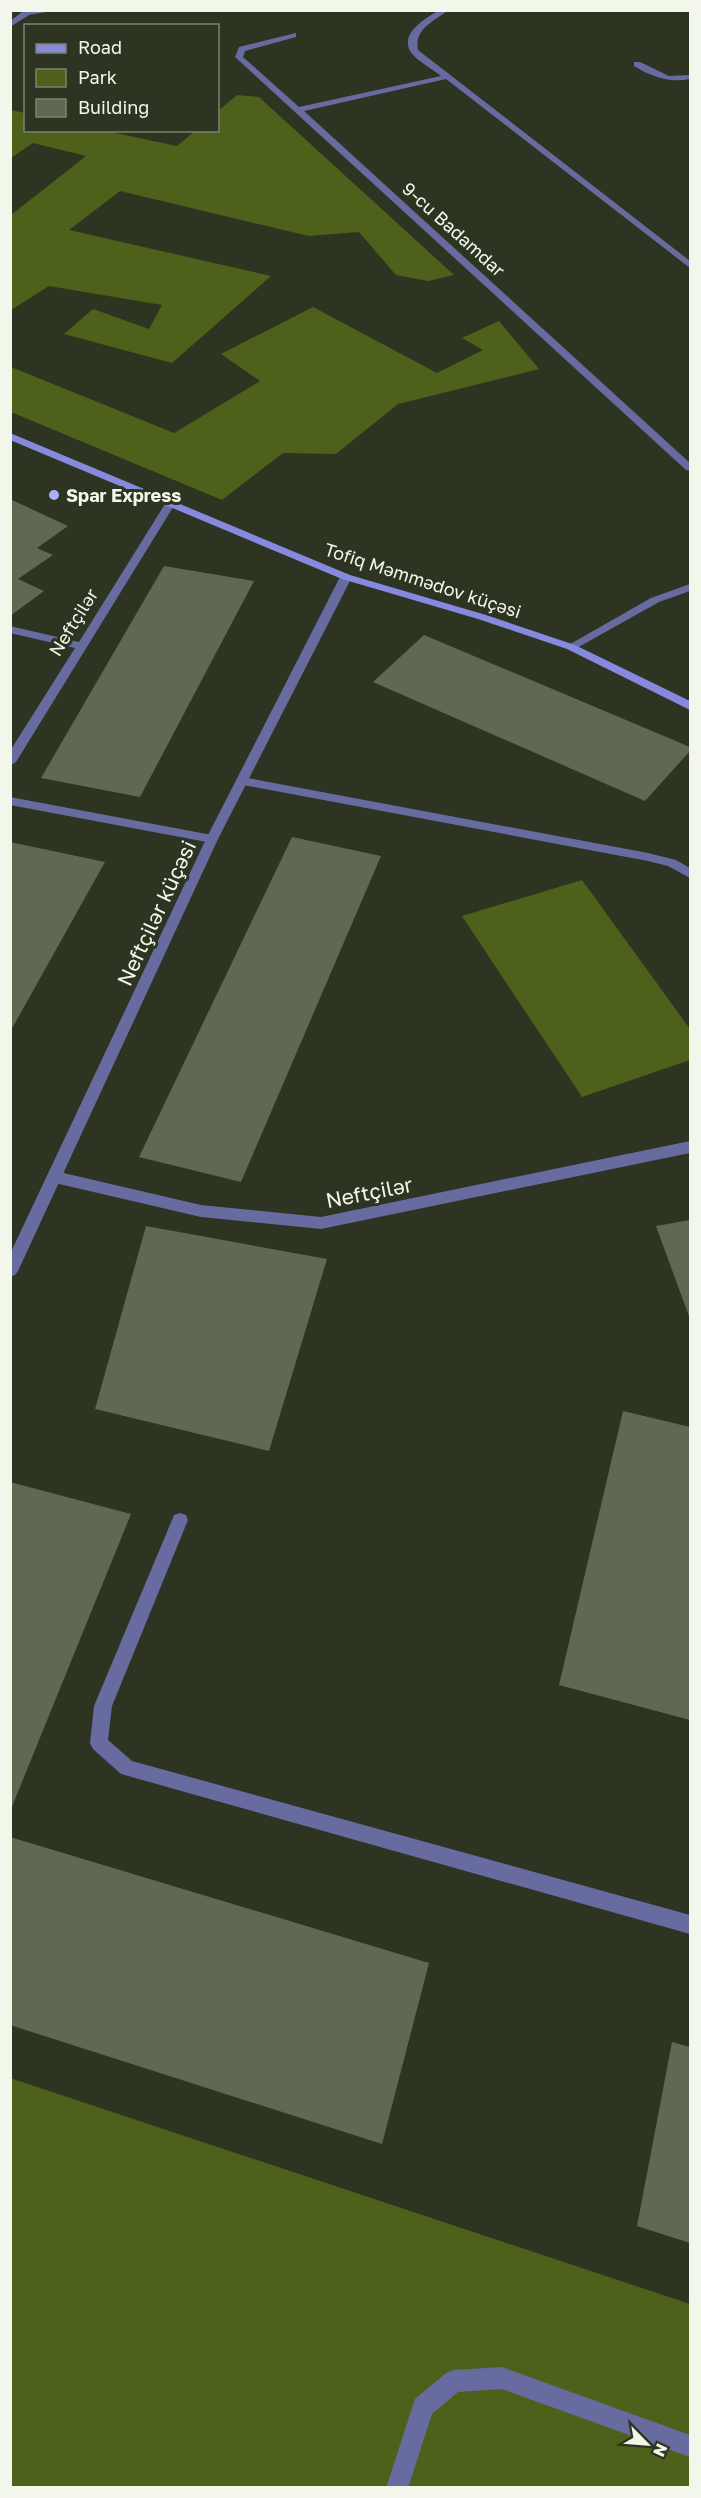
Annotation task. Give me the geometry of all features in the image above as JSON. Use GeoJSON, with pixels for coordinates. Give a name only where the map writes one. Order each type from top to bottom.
{"type":"FeatureCollection","features":[{"type":"Feature","properties":{"kind":"street"},"geometry":{"type":"LineString","coordinates":[[12,24],[28,12],[55,10]]}},
{"type":"Feature","properties":{"kind":"street"},"geometry":{"type":"LineString","coordinates":[[445,10],[416,29],[411,42],[414,51],[690,265]]}},
{"type":"Feature","properties":{"kind":"street","name":"9-cu Badamdar"},"geometry":{"type":"LineString","coordinates":[[293,34],[242,50],[239,57],[690,468]]}},
{"type":"Feature","properties":{"kind":"street"},"geometry":{"type":"LineString","coordinates":[[637,64],[658,77],[678,80],[690,76]]}},
{"type":"Feature","properties":{"kind":"street"},"geometry":{"type":"LineString","coordinates":[[299,110],[446,77]]}},
{"type":"Feature","properties":{"kind":"street","name":"Tofiq Məmmədov küçəsi"},"geometry":{"type":"LineString","coordinates":[[10,436],[346,577],[571,646],[690,706]]}},
{"type":"Feature","properties":{"kind":"street","name":"Neftçilər"},"geometry":{"type":"LineString","coordinates":[[10,762],[170,504]]}},
{"type":"Feature","properties":{"kind":"street","name":"Neftçilər küçəsi"},"geometry":{"type":"LineString","coordinates":[[10,1271],[212,840],[346,577]]}},
{"type":"Feature","properties":{"kind":"street"},"geometry":{"type":"LineString","coordinates":[[571,646],[656,600],[690,587]]}},
{"type":"Feature","properties":{"kind":"street"},"geometry":{"type":"LineString","coordinates":[[10,629],[81,646]]}},
{"type":"Feature","properties":{"kind":"street"},"geometry":{"type":"LineString","coordinates":[[242,781],[648,857],[672,863],[690,874]]}},
{"type":"Feature","properties":{"kind":"street"},"geometry":{"type":"LineString","coordinates":[[10,801],[212,840]]}},
{"type":"Feature","properties":{"kind":"street","name":"Neftçilər"},"geometry":{"type":"LineString","coordinates":[[55,1177],[201,1211],[321,1223],[690,1147]]}},
{"type":"Feature","properties":{"kind":"street"},"geometry":{"type":"LineString","coordinates":[[180,1520],[103,1706],[99,1743],[127,1768],[690,1925]]}},
{"type":"Feature","properties":{"kind":"street"},"geometry":{"type":"LineString","coordinates":[[397,2487],[423,2407],[453,2381],[502,2378],[690,2446]]}},
{"type":"Feature","properties":{"kind":"green space"},"geometry":{"type":"Polygon","coordinates":[[[237,95],[259,97],[454,275],[428,281],[396,275],[359,232],[309,236],[120,191],[69,230],[271,276],[172,363],[64,334],[93,309],[149,329],[162,305],[49,286],[11,310],[11,215],[86,156],[33,143],[11,158],[11,110],[24,113],[24,132],[111,132],[177,146],[194,132],[219,132],[219,110],[237,95]]]}},
{"type":"Feature","properties":{"kind":"green space"},"geometry":{"type":"Polygon","coordinates":[[[313,307],[437,373],[483,350],[462,338],[499,321],[539,369],[398,404],[336,454],[283,453],[222,500],[11,412],[11,367],[174,433],[260,381],[221,354],[313,307]]]}},
{"type":"Feature","properties":{"kind":"green space"},"geometry":{"type":"Polygon","coordinates":[[[582,880],[690,1029],[690,1060],[582,1097],[462,916],[582,880]]]}},
{"type":"Feature","properties":{"kind":"green space"},"geometry":{"type":"Polygon","coordinates":[[[10,2078],[690,2304],[690,2487],[11,2487],[10,2078]]]}},
{"type":"Feature","properties":{"kind":"building"},"geometry":{"type":"Polygon","coordinates":[[[10,499],[68,526],[37,548],[53,555],[18,579],[44,591],[10,616],[10,499]]]}},
{"type":"Feature","properties":{"kind":"building"},"geometry":{"type":"Polygon","coordinates":[[[164,566],[254,581],[140,797],[41,778],[164,566]]]}},
{"type":"Feature","properties":{"kind":"building"},"geometry":{"type":"Polygon","coordinates":[[[424,635],[690,747],[690,751],[645,801],[373,682],[424,635]]]}},
{"type":"Feature","properties":{"kind":"building"},"geometry":{"type":"Polygon","coordinates":[[[292,837],[381,856],[241,1182],[139,1157],[292,837]]]}},
{"type":"Feature","properties":{"kind":"building"},"geometry":{"type":"Polygon","coordinates":[[[10,842],[105,862],[10,1032],[10,842]]]}},
{"type":"Feature","properties":{"kind":"building"},"geometry":{"type":"Polygon","coordinates":[[[690,1220],[690,1319],[656,1226],[690,1220]]]}},
{"type":"Feature","properties":{"kind":"building"},"geometry":{"type":"Polygon","coordinates":[[[146,1226],[327,1259],[269,1451],[95,1409],[146,1226]]]}},
{"type":"Feature","properties":{"kind":"building"},"geometry":{"type":"Polygon","coordinates":[[[623,1411],[690,1427],[690,1720],[559,1685],[623,1411]]]}},
{"type":"Feature","properties":{"kind":"building"},"geometry":{"type":"Polygon","coordinates":[[[10,1482],[131,1514],[11,1809],[10,1809],[10,1482]]]}},
{"type":"Feature","properties":{"kind":"building"},"geometry":{"type":"Polygon","coordinates":[[[10,1837],[429,1963],[382,2144],[10,2025],[10,1837]]]}},
{"type":"Feature","properties":{"kind":"building"},"geometry":{"type":"Polygon","coordinates":[[[672,2042],[690,2047],[690,2243],[637,2226],[672,2042]]]}},
{"type":"Feature","properties":{"kind":"place","name":"Spar Express"},"geometry":{"type":"Point","coordinates":[54,495]}}]}
